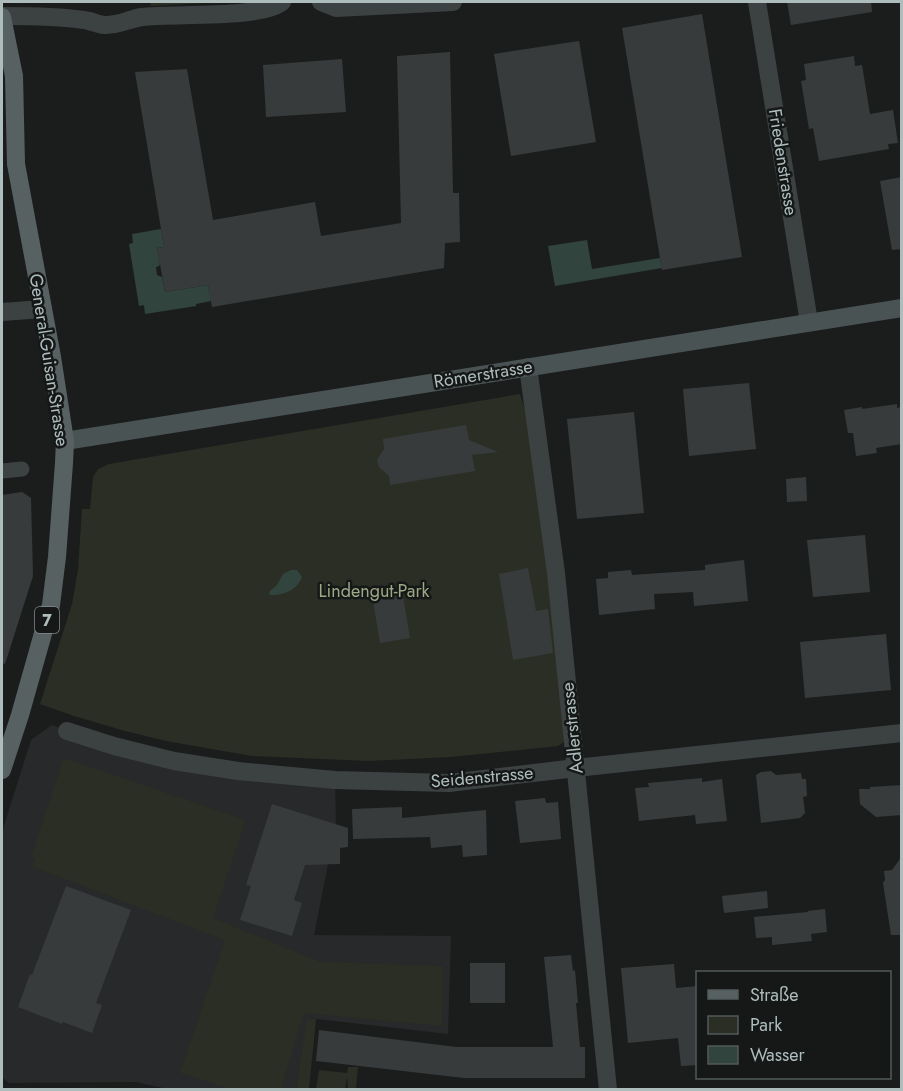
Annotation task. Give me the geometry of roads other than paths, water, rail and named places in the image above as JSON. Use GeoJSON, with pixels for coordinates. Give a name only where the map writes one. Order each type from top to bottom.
{"type":"FeatureCollection","features":[{"type":"Feature","properties":{"kind":"main road","name":"General-Guisan-Strasse"},"geometry":{"type":"LineString","coordinates":[[2,16],[14,76],[16,164],[43,309],[64,441],[51,605],[2,770]]}},
{"type":"Feature","properties":{"kind":"main road","name":"7"},"geometry":{"type":"LineString","coordinates":[[2,107],[16,164]]}},
{"type":"Feature","properties":{"kind":"main road","name":"Römerstrasse"},"geometry":{"type":"LineString","coordinates":[[64,441],[902,308]]}},
{"type":"Feature","properties":{"kind":"street"},"geometry":{"type":"LineString","coordinates":[[2,16],[86,20],[103,25],[119,24],[141,17],[250,12],[282,2]]}},
{"type":"Feature","properties":{"kind":"street"},"geometry":{"type":"LineString","coordinates":[[321,2],[336,8],[453,2]]}},
{"type":"Feature","properties":{"kind":"street","name":"Friedenstrasse"},"geometry":{"type":"LineString","coordinates":[[757,2],[809,322]]}},
{"type":"Feature","properties":{"kind":"street"},"geometry":{"type":"LineString","coordinates":[[2,312],[43,309]]}},
{"type":"Feature","properties":{"kind":"street","name":"Adlerstrasse"},"geometry":{"type":"LineString","coordinates":[[528,367],[556,573],[608,1089]]}},
{"type":"Feature","properties":{"kind":"street"},"geometry":{"type":"LineString","coordinates":[[2,471],[22,469]]}},
{"type":"Feature","properties":{"kind":"street","name":"Seidenstrasse"},"geometry":{"type":"LineString","coordinates":[[66,731],[174,761],[238,771],[335,780],[449,783],[902,733]]}},
{"type":"Feature","properties":{"kind":"water"},"geometry":{"type":"Polygon","coordinates":[[[161,229],[164,247],[157,248],[160,264],[156,267],[157,275],[162,277],[165,292],[208,285],[211,301],[196,304],[196,306],[145,314],[144,305],[139,306],[129,244],[133,243],[132,234],[161,229]]]}},
{"type":"Feature","properties":{"kind":"water"},"geometry":{"type":"Polygon","coordinates":[[[587,240],[592,269],[660,258],[662,268],[555,286],[548,246],[587,240]]]}},
{"type":"Feature","properties":{"kind":"water"},"geometry":{"type":"Polygon","coordinates":[[[297,570],[302,577],[297,585],[285,593],[269,594],[283,574],[297,570]]]}},
{"type":"Feature","properties":{"kind":"park label","name":"Lindengut-Park"},"geometry":{"type":"Point","coordinates":[374,591]}}]}
